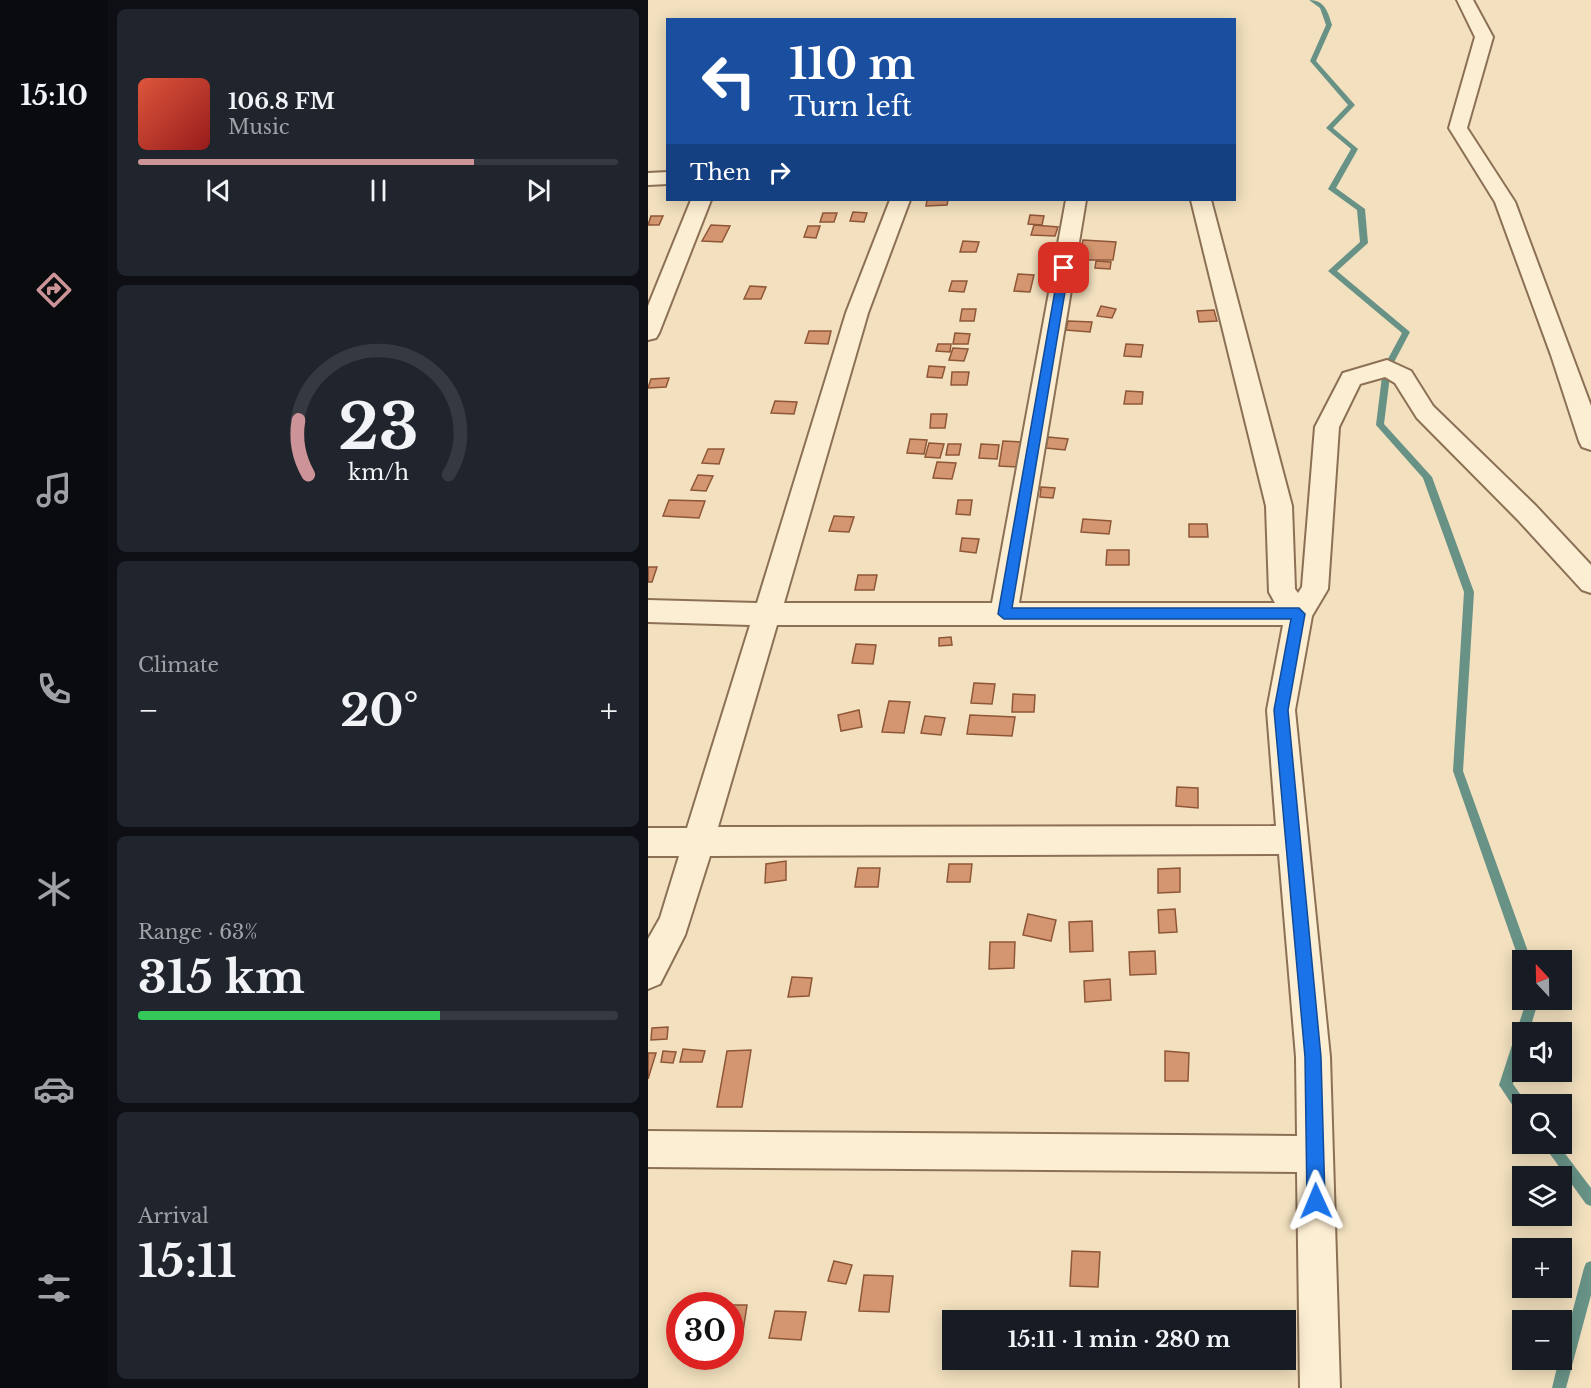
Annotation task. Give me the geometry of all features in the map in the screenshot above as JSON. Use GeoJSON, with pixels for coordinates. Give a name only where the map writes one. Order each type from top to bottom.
{"type":"FeatureCollection","features":[{"type":"Feature","properties":{"kind":"street"},"geometry":{"type":"LineString","coordinates":[[1465,0],[1484,37],[1458,128],[1505,202],[1562,355],[1591,441]]}},
{"type":"Feature","properties":{"kind":"street"},"geometry":{"type":"LineString","coordinates":[[648,178],[666,178]]}},
{"type":"Feature","properties":{"kind":"street"},"geometry":{"type":"LineString","coordinates":[[648,333],[701,201]]}},
{"type":"Feature","properties":{"kind":"street"},"geometry":{"type":"LineString","coordinates":[[648,972],[674,924],[857,313],[900,201]]}},
{"type":"Feature","properties":{"kind":"street"},"geometry":{"type":"LineString","coordinates":[[1004,614],[1076,201]]}},
{"type":"Feature","properties":{"kind":"street"},"geometry":{"type":"LineString","coordinates":[[1201,201],[1279,506],[1282,592],[1299,614]]}},
{"type":"Feature","properties":{"kind":"street"},"geometry":{"type":"LineString","coordinates":[[1320,1388],[1313,1057],[1281,710],[1299,614],[1315,589],[1327,428],[1351,378],[1387,368],[1403,377],[1425,412],[1527,513],[1591,583]]}},
{"type":"Feature","properties":{"kind":"street"},"geometry":{"type":"LineString","coordinates":[[648,611],[766,614],[1299,614]]}},
{"type":"Feature","properties":{"kind":"street"},"geometry":{"type":"LineString","coordinates":[[648,842],[1293,840]]}},
{"type":"Feature","properties":{"kind":"street"},"geometry":{"type":"LineString","coordinates":[[648,1149],[1316,1154]]}},
{"type":"Feature","properties":{"kind":"building"},"geometry":{"type":"Polygon","coordinates":[[[927,201],[948,201],[947,205],[926,206],[927,201]]]}},
{"type":"Feature","properties":{"kind":"building"},"geometry":{"type":"Polygon","coordinates":[[[853,212],[867,213],[864,222],[850,221],[853,212]]]}},
{"type":"Feature","properties":{"kind":"building"},"geometry":{"type":"Polygon","coordinates":[[[823,213],[837,213],[834,222],[820,222],[823,213]]]}},
{"type":"Feature","properties":{"kind":"building"},"geometry":{"type":"Polygon","coordinates":[[[1030,215],[1044,216],[1042,225],[1028,224],[1030,215]]]}},
{"type":"Feature","properties":{"kind":"building"},"geometry":{"type":"Polygon","coordinates":[[[651,216],[663,216],[659,225],[648,225],[651,216]]]}},
{"type":"Feature","properties":{"kind":"building"},"geometry":{"type":"Polygon","coordinates":[[[711,225],[730,226],[722,242],[702,241],[711,225]]]}},
{"type":"Feature","properties":{"kind":"building"},"geometry":{"type":"Polygon","coordinates":[[[1034,225],[1058,227],[1055,236],[1031,235],[1034,225]]]}},
{"type":"Feature","properties":{"kind":"building"},"geometry":{"type":"Polygon","coordinates":[[[808,226],[820,226],[816,238],[804,237],[808,226]]]}},
{"type":"Feature","properties":{"kind":"building"},"geometry":{"type":"Polygon","coordinates":[[[1083,240],[1116,242],[1113,260],[1080,260],[1083,240]]]}},
{"type":"Feature","properties":{"kind":"building"},"geometry":{"type":"Polygon","coordinates":[[[963,241],[979,242],[976,252],[960,252],[963,241]]]}},
{"type":"Feature","properties":{"kind":"building"},"geometry":{"type":"Polygon","coordinates":[[[1096,261],[1111,262],[1110,269],[1095,268],[1096,261]]]}},
{"type":"Feature","properties":{"kind":"building"},"geometry":{"type":"Polygon","coordinates":[[[1018,274],[1034,275],[1030,292],[1014,291],[1018,274]]]}},
{"type":"Feature","properties":{"kind":"building"},"geometry":{"type":"Polygon","coordinates":[[[952,281],[967,281],[964,292],[949,291],[952,281]]]}},
{"type":"Feature","properties":{"kind":"building"},"geometry":{"type":"Polygon","coordinates":[[[750,286],[766,287],[761,299],[744,299],[750,286]]]}},
{"type":"Feature","properties":{"kind":"building"},"geometry":{"type":"Polygon","coordinates":[[[1101,306],[1116,309],[1112,318],[1097,316],[1101,306]]]}},
{"type":"Feature","properties":{"kind":"building"},"geometry":{"type":"Polygon","coordinates":[[[962,309],[976,309],[974,321],[960,321],[962,309]]]}},
{"type":"Feature","properties":{"kind":"building"},"geometry":{"type":"Polygon","coordinates":[[[1214,310],[1217,321],[1199,322],[1197,311],[1214,310]]]}},
{"type":"Feature","properties":{"kind":"building"},"geometry":{"type":"Polygon","coordinates":[[[1068,321],[1092,322],[1090,332],[1066,330],[1068,321]]]}},
{"type":"Feature","properties":{"kind":"building"},"geometry":{"type":"Polygon","coordinates":[[[809,331],[831,331],[828,344],[805,343],[809,331]]]}},
{"type":"Feature","properties":{"kind":"building"},"geometry":{"type":"Polygon","coordinates":[[[955,333],[970,334],[968,344],[953,344],[955,333]]]}},
{"type":"Feature","properties":{"kind":"building"},"geometry":{"type":"Polygon","coordinates":[[[938,344],[951,344],[950,352],[936,351],[938,344]]]}},
{"type":"Feature","properties":{"kind":"building"},"geometry":{"type":"Polygon","coordinates":[[[1126,344],[1143,345],[1141,357],[1124,356],[1126,344]]]}},
{"type":"Feature","properties":{"kind":"building"},"geometry":{"type":"Polygon","coordinates":[[[953,348],[968,349],[964,361],[949,360],[953,348]]]}},
{"type":"Feature","properties":{"kind":"building"},"geometry":{"type":"Polygon","coordinates":[[[929,366],[945,367],[942,378],[927,377],[929,366]]]}},
{"type":"Feature","properties":{"kind":"building"},"geometry":{"type":"Polygon","coordinates":[[[952,372],[969,372],[967,385],[951,385],[952,372]]]}},
{"type":"Feature","properties":{"kind":"building"},"geometry":{"type":"Polygon","coordinates":[[[669,378],[666,387],[648,388],[651,379],[669,378]]]}},
{"type":"Feature","properties":{"kind":"building"},"geometry":{"type":"Polygon","coordinates":[[[1126,391],[1143,392],[1142,404],[1124,404],[1126,391]]]}},
{"type":"Feature","properties":{"kind":"building"},"geometry":{"type":"Polygon","coordinates":[[[775,401],[797,402],[794,414],[771,413],[775,401]]]}},
{"type":"Feature","properties":{"kind":"building"},"geometry":{"type":"Polygon","coordinates":[[[931,414],[947,414],[945,428],[930,428],[931,414]]]}},
{"type":"Feature","properties":{"kind":"building"},"geometry":{"type":"Polygon","coordinates":[[[1048,437],[1068,439],[1065,450],[1046,448],[1048,437]]]}},
{"type":"Feature","properties":{"kind":"building"},"geometry":{"type":"Polygon","coordinates":[[[910,439],[927,440],[924,454],[907,453],[910,439]]]}},
{"type":"Feature","properties":{"kind":"building"},"geometry":{"type":"Polygon","coordinates":[[[1003,441],[1022,442],[1018,467],[999,466],[1003,441]]]}},
{"type":"Feature","properties":{"kind":"building"},"geometry":{"type":"Polygon","coordinates":[[[929,443],[944,444],[940,458],[925,457],[929,443]]]}},
{"type":"Feature","properties":{"kind":"building"},"geometry":{"type":"Polygon","coordinates":[[[948,444],[961,444],[959,455],[946,455],[948,444]]]}},
{"type":"Feature","properties":{"kind":"building"},"geometry":{"type":"Polygon","coordinates":[[[981,444],[999,445],[997,459],[979,458],[981,444]]]}},
{"type":"Feature","properties":{"kind":"building"},"geometry":{"type":"Polygon","coordinates":[[[708,449],[724,449],[719,464],[702,463],[708,449]]]}},
{"type":"Feature","properties":{"kind":"building"},"geometry":{"type":"Polygon","coordinates":[[[937,462],[956,463],[952,479],[933,478],[937,462]]]}},
{"type":"Feature","properties":{"kind":"building"},"geometry":{"type":"Polygon","coordinates":[[[698,475],[713,476],[706,491],[691,490],[698,475]]]}},
{"type":"Feature","properties":{"kind":"building"},"geometry":{"type":"Polygon","coordinates":[[[1041,487],[1055,488],[1053,498],[1040,497],[1041,487]]]}},
{"type":"Feature","properties":{"kind":"building"},"geometry":{"type":"Polygon","coordinates":[[[669,500],[705,501],[699,518],[663,516],[669,500]]]}},
{"type":"Feature","properties":{"kind":"building"},"geometry":{"type":"Polygon","coordinates":[[[958,500],[972,500],[970,515],[956,514],[958,500]]]}},
{"type":"Feature","properties":{"kind":"building"},"geometry":{"type":"Polygon","coordinates":[[[834,516],[854,517],[849,532],[829,531],[834,516]]]}},
{"type":"Feature","properties":{"kind":"building"},"geometry":{"type":"Polygon","coordinates":[[[1083,519],[1111,521],[1109,534],[1081,532],[1083,519]]]}},
{"type":"Feature","properties":{"kind":"building"},"geometry":{"type":"Polygon","coordinates":[[[1189,524],[1207,524],[1208,537],[1189,537],[1189,524]]]}},
{"type":"Feature","properties":{"kind":"building"},"geometry":{"type":"Polygon","coordinates":[[[962,538],[979,539],[976,553],[960,551],[962,538]]]}},
{"type":"Feature","properties":{"kind":"building"},"geometry":{"type":"Polygon","coordinates":[[[1107,550],[1129,550],[1129,565],[1106,565],[1107,550]]]}},
{"type":"Feature","properties":{"kind":"building"},"geometry":{"type":"Polygon","coordinates":[[[648,567],[657,567],[652,582],[648,582],[648,567]]]}},
{"type":"Feature","properties":{"kind":"building"},"geometry":{"type":"Polygon","coordinates":[[[858,575],[877,575],[874,590],[855,590],[858,575]]]}},
{"type":"Feature","properties":{"kind":"building"},"geometry":{"type":"Polygon","coordinates":[[[951,637],[952,645],[939,646],[939,638],[951,637]]]}},
{"type":"Feature","properties":{"kind":"building"},"geometry":{"type":"Polygon","coordinates":[[[856,644],[876,645],[873,664],[852,663],[856,644]]]}},
{"type":"Feature","properties":{"kind":"building"},"geometry":{"type":"Polygon","coordinates":[[[974,683],[995,684],[992,704],[971,703],[974,683]]]}},
{"type":"Feature","properties":{"kind":"building"},"geometry":{"type":"Polygon","coordinates":[[[1013,694],[1035,695],[1034,712],[1012,712],[1013,694]]]}},
{"type":"Feature","properties":{"kind":"building"},"geometry":{"type":"Polygon","coordinates":[[[889,701],[910,702],[904,733],[882,732],[889,701]]]}},
{"type":"Feature","properties":{"kind":"building"},"geometry":{"type":"Polygon","coordinates":[[[859,710],[862,727],[841,731],[838,715],[859,710]]]}},
{"type":"Feature","properties":{"kind":"building"},"geometry":{"type":"Polygon","coordinates":[[[970,715],[1015,717],[1012,736],[967,734],[970,715]]]}},
{"type":"Feature","properties":{"kind":"building"},"geometry":{"type":"Polygon","coordinates":[[[925,716],[945,718],[941,735],[921,733],[925,716]]]}},
{"type":"Feature","properties":{"kind":"building"},"geometry":{"type":"Polygon","coordinates":[[[1177,787],[1198,788],[1198,808],[1176,806],[1177,787]]]}},
{"type":"Feature","properties":{"kind":"building"},"geometry":{"type":"Polygon","coordinates":[[[786,861],[786,880],[765,883],[766,864],[786,861]]]}},
{"type":"Feature","properties":{"kind":"building"},"geometry":{"type":"Polygon","coordinates":[[[949,864],[972,864],[970,882],[947,882],[949,864]]]}},
{"type":"Feature","properties":{"kind":"building"},"geometry":{"type":"Polygon","coordinates":[[[858,868],[880,868],[878,887],[855,887],[858,868]]]}},
{"type":"Feature","properties":{"kind":"building"},"geometry":{"type":"Polygon","coordinates":[[[1180,868],[1180,892],[1158,893],[1158,869],[1180,868]]]}},
{"type":"Feature","properties":{"kind":"building"},"geometry":{"type":"Polygon","coordinates":[[[1175,909],[1177,932],[1159,933],[1158,910],[1175,909]]]}},
{"type":"Feature","properties":{"kind":"building"},"geometry":{"type":"Polygon","coordinates":[[[1028,914],[1056,920],[1051,941],[1023,935],[1028,914]]]}},
{"type":"Feature","properties":{"kind":"building"},"geometry":{"type":"Polygon","coordinates":[[[1092,921],[1093,951],[1070,952],[1069,922],[1092,921]]]}},
{"type":"Feature","properties":{"kind":"building"},"geometry":{"type":"Polygon","coordinates":[[[990,942],[1015,942],[1014,968],[989,969],[990,942]]]}},
{"type":"Feature","properties":{"kind":"building"},"geometry":{"type":"Polygon","coordinates":[[[1155,951],[1156,974],[1130,975],[1129,952],[1155,951]]]}},
{"type":"Feature","properties":{"kind":"building"},"geometry":{"type":"Polygon","coordinates":[[[792,977],[812,978],[809,996],[788,997],[792,977]]]}},
{"type":"Feature","properties":{"kind":"building"},"geometry":{"type":"Polygon","coordinates":[[[1110,979],[1111,1000],[1085,1002],[1084,981],[1110,979]]]}},
{"type":"Feature","properties":{"kind":"building"},"geometry":{"type":"Polygon","coordinates":[[[668,1027],[667,1039],[651,1040],[652,1028],[668,1027]]]}},
{"type":"Feature","properties":{"kind":"building"},"geometry":{"type":"Polygon","coordinates":[[[683,1049],[705,1051],[702,1062],[680,1062],[683,1049]]]}},
{"type":"Feature","properties":{"kind":"building"},"geometry":{"type":"Polygon","coordinates":[[[751,1050],[742,1107],[717,1107],[727,1051],[751,1050]]]}},
{"type":"Feature","properties":{"kind":"building"},"geometry":{"type":"Polygon","coordinates":[[[663,1051],[676,1052],[673,1063],[661,1062],[663,1051]]]}},
{"type":"Feature","properties":{"kind":"building"},"geometry":{"type":"Polygon","coordinates":[[[1165,1051],[1189,1053],[1188,1081],[1165,1081],[1165,1051]]]}},
{"type":"Feature","properties":{"kind":"building"},"geometry":{"type":"Polygon","coordinates":[[[648,1053],[656,1053],[648,1079],[648,1053]]]}},
{"type":"Feature","properties":{"kind":"building"},"geometry":{"type":"Polygon","coordinates":[[[1072,1251],[1100,1252],[1098,1287],[1070,1286],[1072,1251]]]}},
{"type":"Feature","properties":{"kind":"building"},"geometry":{"type":"Polygon","coordinates":[[[834,1261],[852,1265],[846,1284],[828,1281],[834,1261]]]}},
{"type":"Feature","properties":{"kind":"building"},"geometry":{"type":"Polygon","coordinates":[[[864,1275],[893,1276],[889,1312],[859,1311],[864,1275]]]}},
{"type":"Feature","properties":{"kind":"building"},"geometry":{"type":"Polygon","coordinates":[[[744,1305],[747,1305],[744,1325],[744,1305]]]}},
{"type":"Feature","properties":{"kind":"building"},"geometry":{"type":"Polygon","coordinates":[[[775,1311],[806,1312],[801,1340],[769,1338],[775,1311]]]}},
{"type":"Feature","properties":{"kind":"waterway"},"geometry":{"type":"LineString","coordinates":[[1312,0],[1323,7],[1329,25],[1313,61],[1352,105],[1329,128],[1355,149],[1332,189],[1361,209],[1364,243],[1332,271],[1406,332],[1387,368],[1380,425],[1427,477],[1469,592],[1458,771],[1521,950]]}},
{"type":"Feature","properties":{"kind":"waterway"},"geometry":{"type":"LineString","coordinates":[[1526,1022],[1530,1010]]}},
{"type":"Feature","properties":{"kind":"waterway"},"geometry":{"type":"LineString","coordinates":[[1512,1066],[1506,1085],[1513,1094]]}},
{"type":"Feature","properties":{"kind":"waterway"},"geometry":{"type":"LineString","coordinates":[[1557,1154],[1591,1199]]}},
{"type":"Feature","properties":{"kind":"waterway"},"geometry":{"type":"LineString","coordinates":[[1559,1388],[1591,1268]]}},
{"type":"Feature","properties":{"kind":"route"},"geometry":{"type":"LineString","coordinates":[[1064,268],[1004,614],[1299,614],[1281,710],[1313,1057],[1316,1201]]}}]}
